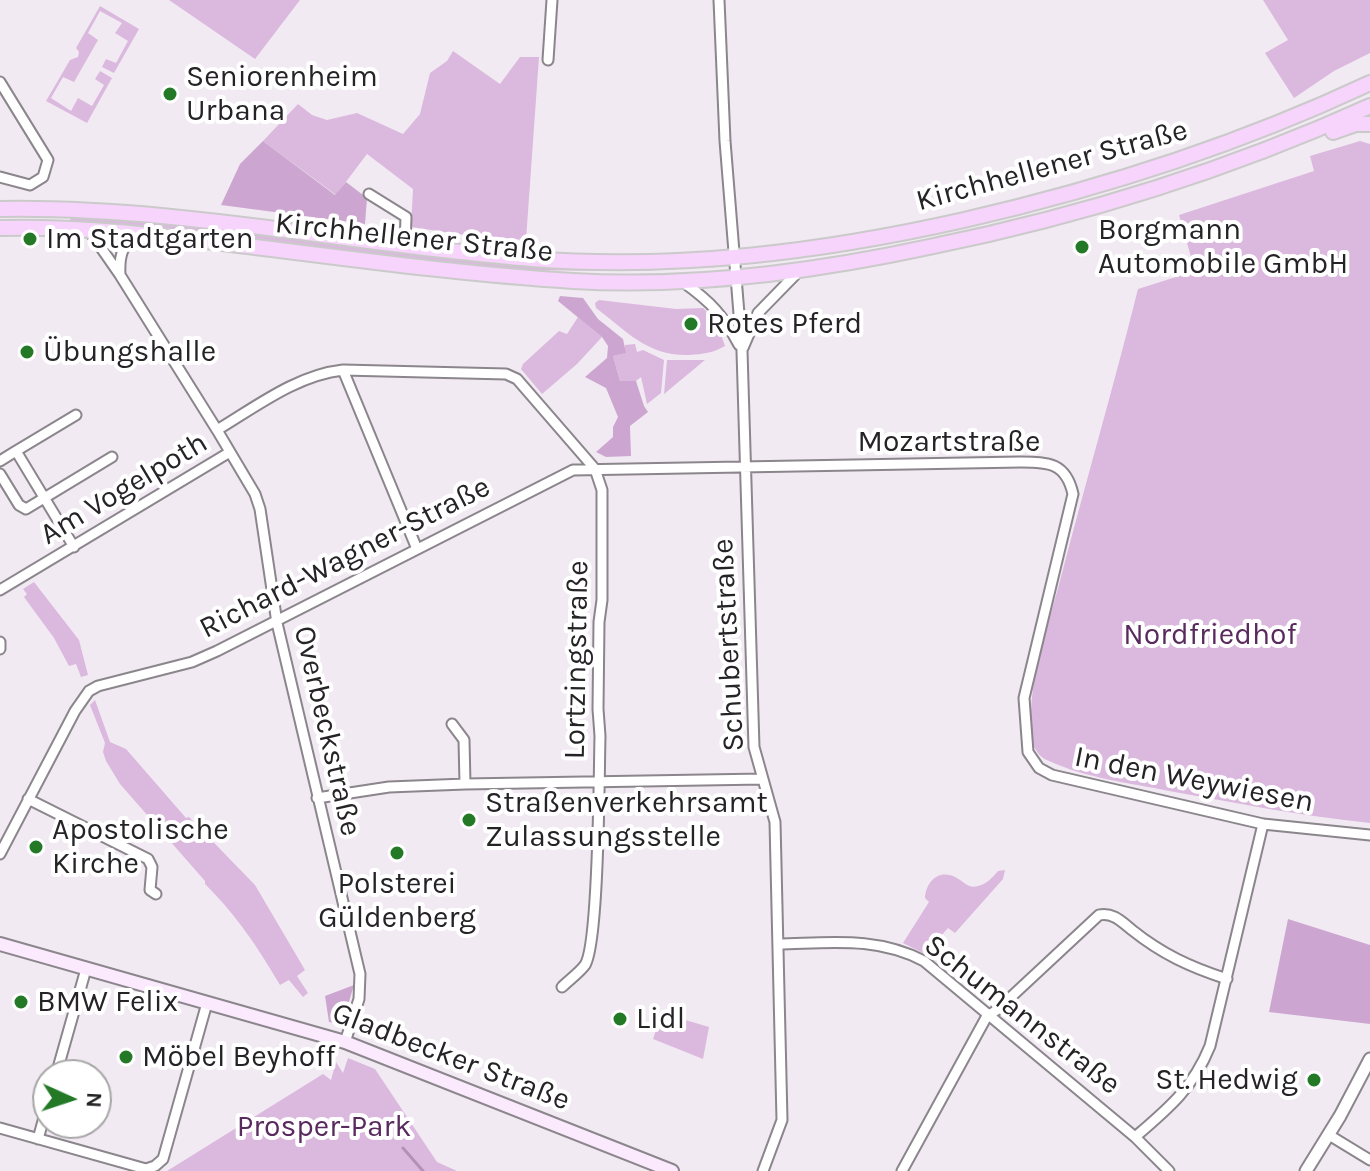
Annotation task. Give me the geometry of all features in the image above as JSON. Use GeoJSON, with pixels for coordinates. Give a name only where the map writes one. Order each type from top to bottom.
{"type":"FeatureCollection","features":[{"type":"Feature","properties":{"kind":"main road","name":"Kirchhellener Straße"},"geometry":{"type":"LineString","coordinates":[[0,209],[99,210],[533,259],[631,263],[735,258],[896,235],[1054,199],[1187,159],[1305,114],[1370,83]]}},
{"type":"Feature","properties":{"kind":"main road","name":"Kirchhellener Straße"},"geometry":{"type":"LineString","coordinates":[[0,228],[88,229],[487,274],[577,281],[680,281],[736,277],[799,271],[992,234],[1061,216],[1195,176],[1317,130],[1370,106]]}},
{"type":"Feature","properties":{"kind":"main road"},"geometry":{"type":"LineString","coordinates":[[1317,130],[1330,133],[1356,124],[1370,124]]}},
{"type":"Feature","properties":{"kind":"main road","name":"Gladbecker Straße"},"geometry":{"type":"LineString","coordinates":[[0,944],[345,1042],[672,1171]]}},
{"type":"Feature","properties":{"kind":"street"},"geometry":{"type":"LineString","coordinates":[[548,60],[552,0]]}},
{"type":"Feature","properties":{"kind":"street"},"geometry":{"type":"LineString","coordinates":[[719,0],[725,141],[736,277]]}},
{"type":"Feature","properties":{"kind":"street"},"geometry":{"type":"LineString","coordinates":[[0,82],[47,155],[46,172],[38,182],[22,185],[0,177]]}},
{"type":"Feature","properties":{"kind":"street","name":"Kirchhellener Straße"},"geometry":{"type":"LineString","coordinates":[[369,194],[406,217],[405,246]]}},
{"type":"Feature","properties":{"kind":"street","name":"Overbeckstraße"},"geometry":{"type":"LineString","coordinates":[[88,229],[217,430],[255,494],[260,509],[277,623],[360,974],[359,999],[345,1042]]}},
{"type":"Feature","properties":{"kind":"street"},"geometry":{"type":"LineString","coordinates":[[120,275],[119,257],[129,240],[137,234]]}},
{"type":"Feature","properties":{"kind":"street","name":"Schubertstraße"},"geometry":{"type":"LineString","coordinates":[[742,351],[758,313],[799,271]]}},
{"type":"Feature","properties":{"kind":"street","name":"Schubertstraße"},"geometry":{"type":"LineString","coordinates":[[736,277],[742,351],[754,747],[775,822],[782,1120],[763,1171]]}},
{"type":"Feature","properties":{"kind":"street","name":"Schubertstraße"},"geometry":{"type":"LineString","coordinates":[[680,281],[709,300],[725,320],[742,351]]}},
{"type":"Feature","properties":{"kind":"street"},"geometry":{"type":"LineString","coordinates":[[217,430],[302,380],[322,373],[343,370],[513,375],[595,469]]}},
{"type":"Feature","properties":{"kind":"street"},"geometry":{"type":"LineString","coordinates":[[343,370],[417,549]]}},
{"type":"Feature","properties":{"kind":"street"},"geometry":{"type":"LineString","coordinates":[[0,461],[76,415]]}},
{"type":"Feature","properties":{"kind":"street"},"geometry":{"type":"LineString","coordinates":[[16,451],[74,547]]}},
{"type":"Feature","properties":{"kind":"street","name":"Am Vogelpoth"},"geometry":{"type":"LineString","coordinates":[[0,590],[230,452]]}},
{"type":"Feature","properties":{"kind":"street"},"geometry":{"type":"LineString","coordinates":[[0,474],[20,507],[30,508],[112,457]]}},
{"type":"Feature","properties":{"kind":"street","name":"Mozartstraße"},"geometry":{"type":"LineString","coordinates":[[745,467],[1042,462],[1057,467],[1066,475],[1073,504],[1024,698],[1026,743]]}},
{"type":"Feature","properties":{"kind":"street","name":"Richard-Wagner-Straße"},"geometry":{"type":"LineString","coordinates":[[0,854],[75,711],[89,691],[107,683],[192,662],[277,623],[573,470],[745,467]]}},
{"type":"Feature","properties":{"kind":"street","name":"Lortzingstraße"},"geometry":{"type":"LineString","coordinates":[[562,987],[586,964],[592,937],[602,600],[602,490],[595,469]]}},
{"type":"Feature","properties":{"kind":"street"},"geometry":{"type":"LineString","coordinates":[[0,642],[0,649]]}},
{"type":"Feature","properties":{"kind":"street"},"geometry":{"type":"LineString","coordinates":[[452,724],[464,740],[465,784]]}},
{"type":"Feature","properties":{"kind":"street","name":"In den Weywiesen"},"geometry":{"type":"LineString","coordinates":[[1026,743],[1039,768],[1052,775],[1263,824],[1370,835]]}},
{"type":"Feature","properties":{"kind":"street"},"geometry":{"type":"LineString","coordinates":[[317,798],[389,787],[763,779]]}},
{"type":"Feature","properties":{"kind":"street"},"geometry":{"type":"LineString","coordinates":[[28,799],[148,859],[152,867],[150,890],[156,894]]}},
{"type":"Feature","properties":{"kind":"street"},"geometry":{"type":"LineString","coordinates":[[1135,1137],[1161,1116],[1193,1081],[1210,1046],[1263,824]]}},
{"type":"Feature","properties":{"kind":"street"},"geometry":{"type":"LineString","coordinates":[[902,1171],[987,1016],[1095,918],[1105,914],[1114,917],[1155,949],[1182,963],[1227,979]]}},
{"type":"Feature","properties":{"kind":"street","name":"Schumannstraße"},"geometry":{"type":"LineString","coordinates":[[778,944],[861,942],[897,948],[924,961],[1135,1137],[1169,1171]]}},
{"type":"Feature","properties":{"kind":"street"},"geometry":{"type":"LineString","coordinates":[[61,1059],[86,969]]}},
{"type":"Feature","properties":{"kind":"street"},"geometry":{"type":"LineString","coordinates":[[38,1139],[146,1169],[155,1166],[163,1159],[207,1003]]}},
{"type":"Feature","properties":{"kind":"street"},"geometry":{"type":"LineString","coordinates":[[1306,1171],[1369,1064]]}},
{"type":"Feature","properties":{"kind":"street"},"geometry":{"type":"LineString","coordinates":[[0,1128],[32,1137]]}},
{"type":"Feature","properties":{"kind":"street"},"geometry":{"type":"LineString","coordinates":[[1329,1135],[1370,1160]]}},
{"type":"Feature","properties":{"kind":"green space"},"geometry":{"type":"Polygon","coordinates":[[[169,0],[300,0],[255,59],[169,0]]]}},
{"type":"Feature","properties":{"kind":"green space"},"geometry":{"type":"Polygon","coordinates":[[[1263,0],[1370,0],[1370,53],[1334,71],[1294,98],[1265,53],[1288,40],[1263,0]]]}},
{"type":"Feature","properties":{"kind":"green space"},"geometry":{"type":"Polygon","coordinates":[[[100,6],[139,29],[114,73],[102,67],[106,59],[116,63],[128,41],[115,33],[122,23],[100,11],[88,33],[98,40],[74,82],[63,77],[51,98],[71,111],[78,98],[92,106],[104,85],[95,79],[100,71],[112,78],[87,123],[46,101],[70,60],[78,57],[76,48],[100,6]]]}},
{"type":"Feature","properties":{"kind":"green space"},"geometry":{"type":"Polygon","coordinates":[[[453,51],[500,84],[520,57],[539,57],[526,240],[478,237],[411,227],[413,189],[367,154],[336,195],[263,141],[298,104],[312,115],[327,120],[357,113],[403,134],[420,114],[430,73],[447,61],[453,51]]]}},
{"type":"Feature","properties":{"kind":"green space","name":"Nordfriedhof"},"geometry":{"type":"Polygon","coordinates":[[[1360,141],[1370,144],[1370,823],[1269,809],[1124,782],[1078,772],[1046,760],[1033,744],[1034,681],[1138,289],[1195,271],[1179,215],[1314,171],[1310,156],[1360,141]]]}},
{"type":"Feature","properties":{"kind":"green space"},"geometry":{"type":"Polygon","coordinates":[[[71,215],[220,229],[506,264],[718,267],[638,271],[506,270],[70,222],[71,215]]]}},
{"type":"Feature","properties":{"kind":"green space"},"geometry":{"type":"Polygon","coordinates":[[[599,300],[676,309],[703,308],[716,320],[725,346],[694,355],[674,354],[650,347],[596,308],[595,303],[599,300]]]}},
{"type":"Feature","properties":{"kind":"green space"},"geometry":{"type":"Polygon","coordinates":[[[578,317],[602,337],[542,394],[521,369],[523,364],[559,331],[567,334],[578,317]]]}},
{"type":"Feature","properties":{"kind":"green space"},"geometry":{"type":"Polygon","coordinates":[[[635,344],[637,352],[643,350],[664,360],[661,393],[647,404],[641,377],[636,381],[620,381],[613,356],[625,353],[625,345],[635,344]]]}},
{"type":"Feature","properties":{"kind":"green space"},"geometry":{"type":"Polygon","coordinates":[[[667,360],[705,360],[664,394],[667,360]]]}},
{"type":"Feature","properties":{"kind":"green space"},"geometry":{"type":"Polygon","coordinates":[[[34,582],[79,640],[88,675],[81,677],[76,664],[69,666],[54,638],[24,597],[27,594],[23,589],[34,582]]]}},
{"type":"Feature","properties":{"kind":"green space"},"geometry":{"type":"Polygon","coordinates":[[[95,700],[110,742],[126,749],[186,818],[189,817],[255,885],[305,970],[297,976],[308,993],[303,997],[289,980],[280,985],[237,920],[120,784],[103,752],[105,743],[90,705],[95,700]]]}},
{"type":"Feature","properties":{"kind":"green space"},"geometry":{"type":"Polygon","coordinates":[[[1005,870],[1003,879],[955,933],[948,928],[925,954],[903,943],[929,902],[925,898],[926,892],[934,878],[949,875],[974,887],[987,882],[998,871],[1005,870]]]}},
{"type":"Feature","properties":{"kind":"green space"},"geometry":{"type":"Polygon","coordinates":[[[662,1013],[709,1027],[703,1059],[653,1039],[662,1013]]]}},
{"type":"Feature","properties":{"kind":"green space","name":"Prosper-Park"},"geometry":{"type":"Polygon","coordinates":[[[348,1058],[375,1069],[437,1162],[457,1171],[167,1171],[323,1074],[331,1080],[336,1062],[343,1073],[348,1058]]]}},
{"type":"Feature","properties":{"kind":"shaded area"},"geometry":{"type":"Polygon","coordinates":[[[263,141],[335,195],[346,182],[367,198],[365,224],[221,205],[240,164],[263,141]]]}},
{"type":"Feature","properties":{"kind":"shaded area"},"geometry":{"type":"Polygon","coordinates":[[[560,296],[583,298],[598,319],[623,339],[626,353],[613,356],[620,381],[636,381],[648,412],[630,426],[631,456],[606,457],[596,452],[613,437],[613,427],[618,417],[606,388],[585,377],[607,358],[608,346],[602,337],[558,301],[560,296]]]}},
{"type":"Feature","properties":{"kind":"shaded area"},"geometry":{"type":"Polygon","coordinates":[[[1288,919],[1370,945],[1370,1024],[1269,1012],[1288,919]]]}},
{"type":"Feature","properties":{"kind":"shaded area"},"geometry":{"type":"Polygon","coordinates":[[[354,985],[343,1022],[329,1022],[325,996],[354,985]]]}},
{"type":"Feature","properties":{"kind":"waterway"},"geometry":{"type":"LineString","coordinates":[[403,1148],[423,1171]]}},
{"type":"Feature","properties":{"kind":"place","name":"Seniorenheim Urbana"},"geometry":{"type":"Point","coordinates":[170,94]}},
{"type":"Feature","properties":{"kind":"place","name":"Im Stadtgarten"},"geometry":{"type":"Point","coordinates":[30,239]}},
{"type":"Feature","properties":{"kind":"place","name":"Borgmann Automobile GmbH"},"geometry":{"type":"Point","coordinates":[1082,247]}},
{"type":"Feature","properties":{"kind":"place","name":"Rotes Pferd"},"geometry":{"type":"Point","coordinates":[691,324]}},
{"type":"Feature","properties":{"kind":"place","name":"Übungshalle"},"geometry":{"type":"Point","coordinates":[27,352]}},
{"type":"Feature","properties":{"kind":"place","name":"Straßenverkehrsamt Zulassungsstelle"},"geometry":{"type":"Point","coordinates":[469,820]}},
{"type":"Feature","properties":{"kind":"place","name":"Apostolische Kirche"},"geometry":{"type":"Point","coordinates":[36,847]}},
{"type":"Feature","properties":{"kind":"place","name":"Polsterei Güldenberg"},"geometry":{"type":"Point","coordinates":[397,853]}},
{"type":"Feature","properties":{"kind":"place","name":"BMW Felix"},"geometry":{"type":"Point","coordinates":[21,1002]}},
{"type":"Feature","properties":{"kind":"place","name":"Lidl"},"geometry":{"type":"Point","coordinates":[620,1019]}},
{"type":"Feature","properties":{"kind":"place","name":"Möbel Beyhoff"},"geometry":{"type":"Point","coordinates":[126,1057]}},
{"type":"Feature","properties":{"kind":"place","name":"St. Hedwig"},"geometry":{"type":"Point","coordinates":[1314,1080]}}]}
